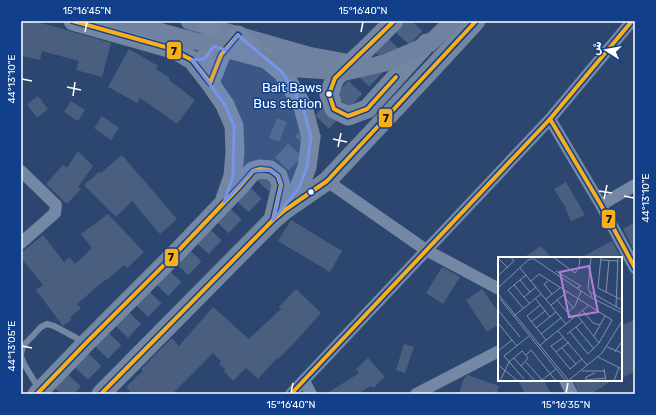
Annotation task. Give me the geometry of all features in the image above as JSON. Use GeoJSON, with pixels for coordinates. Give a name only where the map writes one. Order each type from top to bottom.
{"type":"FeatureCollection","features":[{"type":"Feature","properties":{"kind":"main road"},"geometry":{"type":"LineString","coordinates":[[73,21],[169,48],[192,60],[225,105],[234,126],[235,152],[233,176],[224,202]]}},
{"type":"Feature","properties":{"kind":"main road"},"geometry":{"type":"LineString","coordinates":[[122,21],[298,70],[346,72],[385,63],[429,44],[453,21]]}},
{"type":"Feature","properties":{"kind":"main road"},"geometry":{"type":"LineString","coordinates":[[189,21],[308,55],[351,62],[367,48]]}},
{"type":"Feature","properties":{"kind":"main road"},"geometry":{"type":"LineString","coordinates":[[394,21],[335,78],[329,94],[334,110],[348,116],[367,109],[446,21]]}},
{"type":"Feature","properties":{"kind":"main road"},"geometry":{"type":"LineString","coordinates":[[279,215],[327,181],[476,21]]}},
{"type":"Feature","properties":{"kind":"main road"},"geometry":{"type":"LineString","coordinates":[[192,60],[198,61],[204,59],[213,50],[215,44],[214,37],[208,27]]}},
{"type":"Feature","properties":{"kind":"main road"},"geometry":{"type":"LineString","coordinates":[[210,83],[222,55],[238,35]]}},
{"type":"Feature","properties":{"kind":"main road"},"geometry":{"type":"LineString","coordinates":[[101,394],[279,215],[299,188],[307,167],[311,136],[303,107],[283,73],[238,35]]}},
{"type":"Feature","properties":{"kind":"main road"},"geometry":{"type":"LineString","coordinates":[[38,392],[179,250],[253,172],[260,169],[270,170],[278,176],[281,185],[279,215]]}},
{"type":"Feature","properties":{"kind":"street"},"geometry":{"type":"LineString","coordinates":[[291,394],[550,119],[632,21]]}},
{"type":"Feature","properties":{"kind":"street"},"geometry":{"type":"LineString","coordinates":[[550,119],[601,205],[635,268]]}},
{"type":"Feature","properties":{"kind":"street"},"geometry":{"type":"LineString","coordinates":[[21,172],[56,205],[55,213],[21,243]]}},
{"type":"Feature","properties":{"kind":"street"},"geometry":{"type":"LineString","coordinates":[[327,181],[426,250],[498,288]]}},
{"type":"Feature","properties":{"kind":"street"},"geometry":{"type":"LineString","coordinates":[[601,205],[635,185]]}},
{"type":"Feature","properties":{"kind":"street"},"geometry":{"type":"LineString","coordinates":[[416,394],[498,352]]}},
{"type":"Feature","properties":{"kind":"street"},"geometry":{"type":"LineString","coordinates":[[304,381],[311,394]]}},
{"type":"Feature","properties":{"kind":"street"},"geometry":{"type":"LineString","coordinates":[[566,381],[572,394]]}},
{"type":"Feature","properties":{"kind":"lane"},"geometry":{"type":"LineString","coordinates":[[38,392],[21,355],[23,346],[41,327],[47,324],[54,326],[86,343]]}},
{"type":"Feature","properties":{"kind":"highlighted area"},"geometry":{"type":"Polygon","coordinates":[[[238,35],[283,73],[303,107],[311,137],[307,167],[299,188],[273,220],[281,185],[278,176],[270,170],[253,171],[224,202],[233,176],[234,126],[225,105],[192,60],[204,59],[214,46],[226,50],[238,35]]]}},
{"type":"Feature","properties":{"kind":"building"},"geometry":{"type":"Polygon","coordinates":[[[21,21],[30,21],[49,25],[111,43],[102,77],[76,70],[79,61],[42,51],[40,60],[21,56],[21,21]]]}},
{"type":"Feature","properties":{"kind":"building"},"geometry":{"type":"Polygon","coordinates":[[[129,49],[158,66],[156,69],[170,78],[169,80],[195,100],[177,124],[140,98],[137,103],[108,87],[129,49]]]}},
{"type":"Feature","properties":{"kind":"building"},"geometry":{"type":"Polygon","coordinates":[[[38,96],[48,109],[37,118],[27,104],[38,96]]]}},
{"type":"Feature","properties":{"kind":"building"},"geometry":{"type":"Polygon","coordinates":[[[71,101],[85,110],[78,121],[64,112],[71,101]]]}},
{"type":"Feature","properties":{"kind":"building"},"geometry":{"type":"Polygon","coordinates":[[[102,116],[119,128],[111,140],[94,128],[102,116]]]}},
{"type":"Feature","properties":{"kind":"building"},"geometry":{"type":"Polygon","coordinates":[[[277,118],[287,122],[279,142],[269,138],[277,118]]]}},
{"type":"Feature","properties":{"kind":"building"},"geometry":{"type":"Polygon","coordinates":[[[78,151],[93,166],[78,187],[81,189],[67,204],[46,184],[63,165],[67,168],[78,151]]]}},
{"type":"Feature","properties":{"kind":"building"},"geometry":{"type":"Polygon","coordinates":[[[122,155],[177,219],[160,234],[132,201],[116,217],[84,185],[122,155]]]}},
{"type":"Feature","properties":{"kind":"building"},"geometry":{"type":"Polygon","coordinates":[[[566,182],[585,215],[571,221],[566,208],[554,189],[566,182]]]}},
{"type":"Feature","properties":{"kind":"building"},"geometry":{"type":"Polygon","coordinates":[[[108,214],[144,252],[127,268],[124,265],[77,304],[81,308],[70,317],[72,319],[63,326],[36,290],[43,285],[21,258],[21,253],[43,235],[64,262],[69,257],[75,264],[92,248],[81,234],[108,214]]]}},
{"type":"Feature","properties":{"kind":"building"},"geometry":{"type":"Polygon","coordinates":[[[291,220],[342,251],[330,272],[278,241],[291,220]]]}},
{"type":"Feature","properties":{"kind":"building"},"geometry":{"type":"Polygon","coordinates":[[[635,222],[635,252],[623,229],[635,222]]]}},
{"type":"Feature","properties":{"kind":"building"},"geometry":{"type":"Polygon","coordinates":[[[612,241],[620,257],[582,257],[612,241]]]}},
{"type":"Feature","properties":{"kind":"building"},"geometry":{"type":"Polygon","coordinates":[[[541,246],[551,257],[524,257],[541,246]]]}},
{"type":"Feature","properties":{"kind":"building"},"geometry":{"type":"Polygon","coordinates":[[[442,267],[460,277],[443,304],[426,293],[442,267]]]}},
{"type":"Feature","properties":{"kind":"building"},"geometry":{"type":"Polygon","coordinates":[[[296,289],[321,313],[296,341],[278,359],[277,358],[258,379],[246,368],[233,381],[224,371],[225,369],[219,364],[221,361],[213,353],[172,394],[132,394],[126,387],[143,371],[141,369],[172,338],[179,346],[213,307],[249,339],[281,309],[279,307],[296,289]]]}},
{"type":"Feature","properties":{"kind":"building"},"geometry":{"type":"Polygon","coordinates":[[[482,289],[498,312],[498,325],[487,332],[466,300],[482,289]]]}},
{"type":"Feature","properties":{"kind":"building"},"geometry":{"type":"Polygon","coordinates":[[[635,320],[635,371],[622,378],[622,325],[635,320]]]}},
{"type":"Feature","properties":{"kind":"building"},"geometry":{"type":"Polygon","coordinates":[[[404,344],[414,347],[405,373],[396,370],[404,344]]]}},
{"type":"Feature","properties":{"kind":"building"},"geometry":{"type":"Polygon","coordinates":[[[368,358],[385,377],[373,388],[371,386],[358,394],[326,394],[359,373],[356,369],[368,358]]]}},
{"type":"Feature","properties":{"kind":"building"},"geometry":{"type":"Polygon","coordinates":[[[468,375],[499,386],[497,394],[459,394],[464,378],[468,375]]]}},
{"type":"Feature","properties":{"kind":"building"},"geometry":{"type":"Polygon","coordinates":[[[518,381],[544,381],[551,394],[525,394],[518,381]]]}},
{"type":"Feature","properties":{"kind":"building"},"geometry":{"type":"Polygon","coordinates":[[[574,381],[611,381],[591,394],[579,394],[574,381]]]}},
{"type":"Feature","properties":{"kind":"tunnel"},"geometry":{"type":"LineString","coordinates":[[61,394],[419,21]]}},
{"type":"Feature","properties":{"kind":"transit line","name":"7"},"geometry":{"type":"LineString","coordinates":[[73,21],[169,48],[192,60],[210,83],[221,55],[238,35]]}},
{"type":"Feature","properties":{"kind":"transit line","name":"7"},"geometry":{"type":"LineString","coordinates":[[394,21],[335,78],[329,94],[334,109],[348,116],[367,109],[396,77]]}},
{"type":"Feature","properties":{"kind":"transit line","name":"7"},"geometry":{"type":"LineString","coordinates":[[101,394],[273,220],[327,181],[476,21]]}},
{"type":"Feature","properties":{"kind":"transit line","name":"7"},"geometry":{"type":"LineString","coordinates":[[291,394],[550,119],[632,21]]}},
{"type":"Feature","properties":{"kind":"transit line","name":"7"},"geometry":{"type":"LineString","coordinates":[[550,119],[601,205],[635,268]]}},
{"type":"Feature","properties":{"kind":"transit line","name":"7"},"geometry":{"type":"LineString","coordinates":[[37,394],[179,250],[253,171],[260,169],[270,170],[278,176],[281,185],[273,220]]}},
{"type":"Feature","properties":{"kind":"place","name":"Bait Baws Bus station"},"geometry":{"type":"Point","coordinates":[329,94]}}]}
